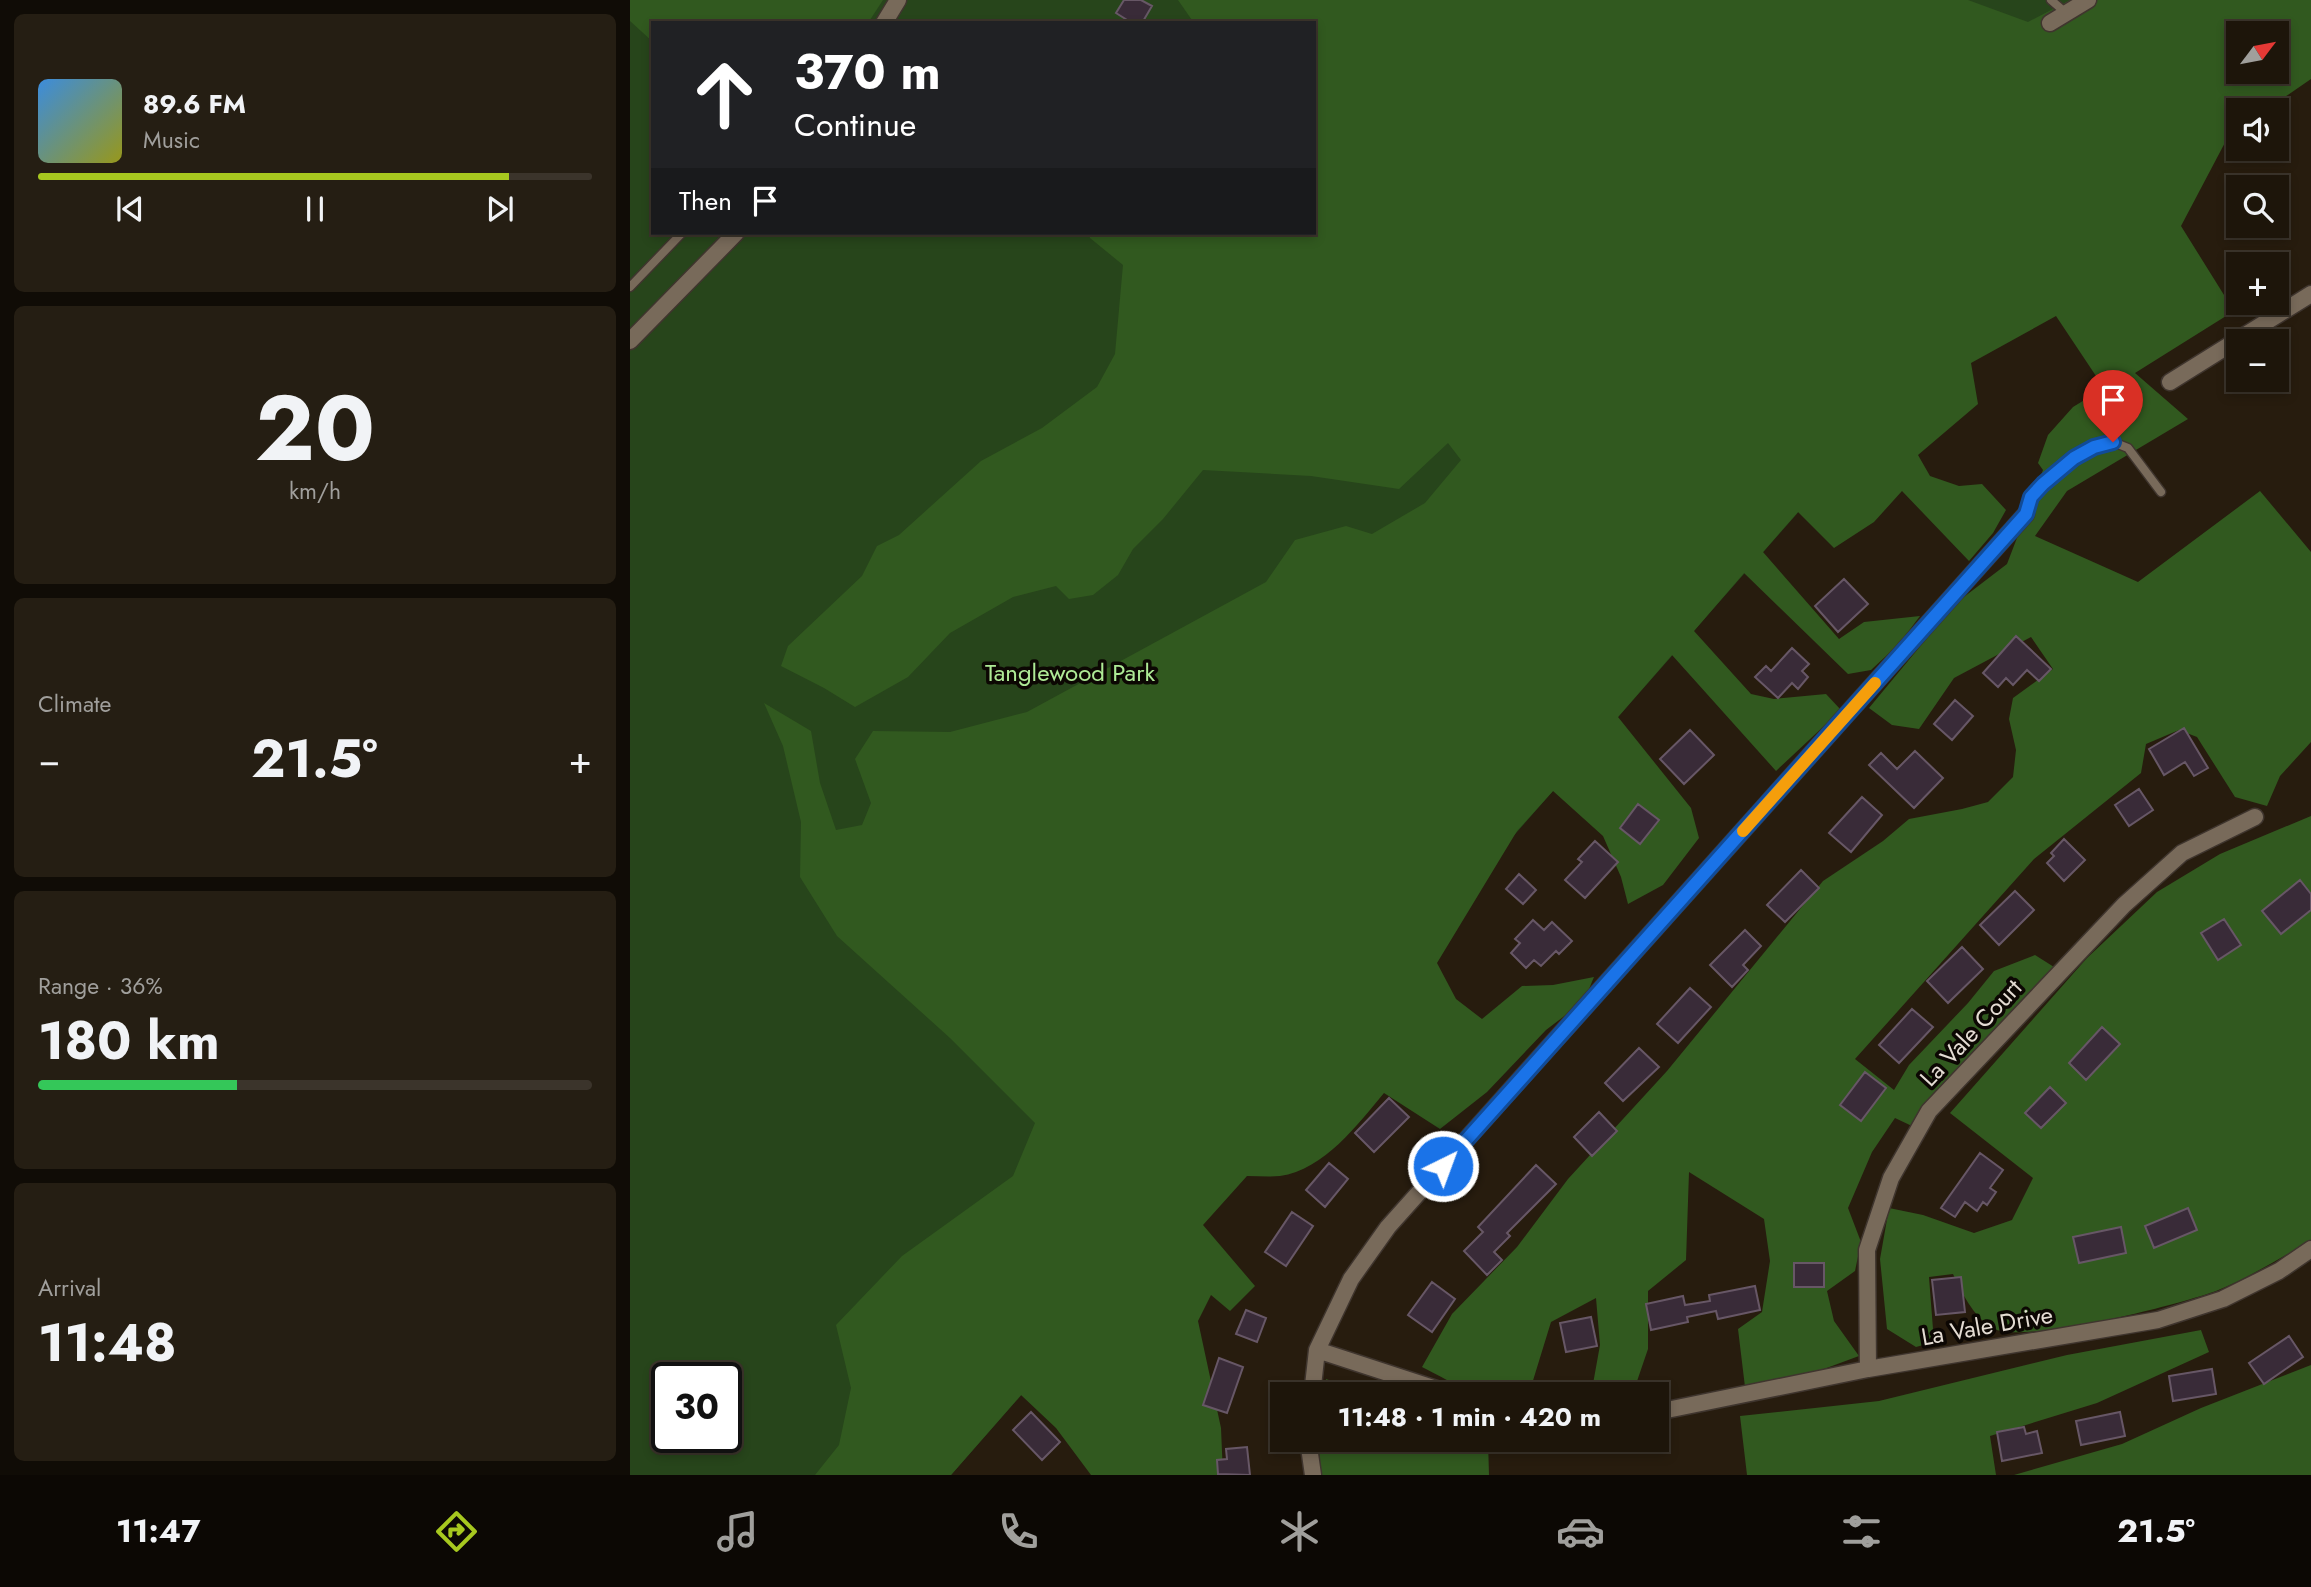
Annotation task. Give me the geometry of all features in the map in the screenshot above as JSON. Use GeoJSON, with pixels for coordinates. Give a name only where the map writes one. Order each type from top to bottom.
{"type":"FeatureCollection","features":[{"type":"Feature","properties":{"kind":"street"},"geometry":{"type":"LineString","coordinates":[[885,21],[898,0]]}},
{"type":"Feature","properties":{"kind":"street"},"geometry":{"type":"LineString","coordinates":[[2050,23],[2088,0]]}},
{"type":"Feature","properties":{"kind":"street"},"geometry":{"type":"LineString","coordinates":[[630,341],[734,235]]}},
{"type":"Feature","properties":{"kind":"street"},"geometry":{"type":"LineString","coordinates":[[2170,382],[2311,294]]}},
{"type":"Feature","properties":{"kind":"street"},"geometry":{"type":"LineString","coordinates":[[1313,1382],[1317,1350],[1351,1279],[1388,1227],[2026,514]]}},
{"type":"Feature","properties":{"kind":"street","name":"La Vale Court"},"geometry":{"type":"LineString","coordinates":[[1868,1369],[1867,1251],[1891,1178],[1929,1111],[2124,905],[2182,853],[2255,817]]}},
{"type":"Feature","properties":{"kind":"street","name":"La Vale Drive"},"geometry":{"type":"LineString","coordinates":[[1669,1410],[1868,1369],[2158,1320],[2223,1299],[2279,1271],[2311,1249]]}},
{"type":"Feature","properties":{"kind":"street"},"geometry":{"type":"LineString","coordinates":[[1317,1350],[1414,1382]]}},
{"type":"Feature","properties":{"kind":"street"},"geometry":{"type":"LineString","coordinates":[[1310,1452],[1313,1475]]}},
{"type":"Feature","properties":{"kind":"lane"},"geometry":{"type":"LineString","coordinates":[[2051,0],[2066,13]]}},
{"type":"Feature","properties":{"kind":"lane"},"geometry":{"type":"LineString","coordinates":[[630,287],[680,235]]}},
{"type":"Feature","properties":{"kind":"lane"},"geometry":{"type":"LineString","coordinates":[[2026,514],[2031,497],[2043,484],[2084,452],[2113,442],[2129,448],[2161,492]]}},
{"type":"Feature","properties":{"kind":"green space","name":"Tanglewood Park"},"geometry":{"type":"Polygon","coordinates":[[[630,0],[2106,0],[1942,349],[951,1475],[630,1475],[630,0]]]}},
{"type":"Feature","properties":{"kind":"green space"},"geometry":{"type":"Polygon","coordinates":[[[630,0],[883,0],[869,21],[651,21],[651,40],[630,21],[630,0]]]}},
{"type":"Feature","properties":{"kind":"green space","name":"Tanglewood Park"},"geometry":{"type":"Polygon","coordinates":[[[1178,0],[1968,0],[2028,22],[2070,0],[2311,0],[2311,79],[2283,98],[2226,98],[2226,141],[2181,226],[2226,298],[2228,315],[2135,373],[2188,419],[2067,491],[2035,536],[2138,582],[2260,491],[2311,552],[2311,742],[2280,776],[2267,806],[2235,797],[2197,737],[2179,730],[2146,744],[2141,773],[2034,859],[1855,1059],[1894,1090],[1909,1065],[1968,1003],[1994,971],[2035,955],[2054,967],[1914,1127],[1895,1118],[1872,1152],[1848,1208],[1861,1242],[1855,1271],[1827,1291],[1834,1321],[1859,1356],[1805,1376],[1745,1387],[1738,1329],[1762,1312],[1770,1261],[1764,1219],[1689,1172],[1686,1260],[1648,1291],[1648,1349],[1637,1382],[1593,1382],[1600,1345],[1596,1298],[1551,1322],[1533,1382],[1451,1382],[1422,1367],[1452,1314],[1517,1247],[1568,1179],[1667,1071],[1823,881],[1883,841],[1909,819],[1988,802],[2013,777],[2016,750],[2009,719],[2013,698],[2053,669],[2031,637],[1954,678],[1919,729],[1892,725],[1869,708],[1956,603],[2007,564],[2043,470],[2038,463],[2048,435],[2073,407],[2104,388],[2056,316],[1971,363],[1978,404],[1918,455],[1930,476],[1959,486],[1982,484],[2006,510],[1993,533],[1969,561],[1902,491],[1874,522],[1834,548],[1798,512],[1763,552],[1839,639],[1864,622],[1920,616],[1899,644],[1871,670],[1848,674],[1744,573],[1694,631],[1751,694],[1774,699],[1826,694],[1841,710],[1776,771],[1672,655],[1618,717],[1691,808],[1699,838],[1663,885],[1628,904],[1621,877],[1603,836],[1553,791],[1517,831],[1437,963],[1456,999],[1482,1019],[1522,986],[1553,985],[1594,977],[1584,1001],[1546,1030],[1487,1092],[1440,1129],[1384,1093],[1339,1144],[1325,1155],[1296,1172],[1280,1176],[1247,1176],[1203,1225],[1255,1286],[1230,1311],[1211,1295],[1198,1321],[1221,1428],[1223,1475],[1091,1475],[1056,1428],[1021,1395],[951,1475],[815,1475],[839,1445],[851,1388],[836,1325],[902,1256],[1013,1176],[1035,1123],[950,1038],[837,936],[800,877],[801,822],[783,746],[764,703],[811,731],[820,783],[836,830],[862,825],[871,803],[855,759],[873,731],[950,732],[1027,712],[1266,582],[1295,540],[1346,526],[1372,534],[1425,503],[1461,460],[1448,443],[1399,489],[1311,476],[1203,470],[1163,519],[1133,549],[1118,575],[1093,595],[1069,599],[1056,586],[1013,597],[950,633],[908,677],[855,707],[781,666],[788,646],[862,576],[877,546],[899,535],[981,461],[1042,428],[1097,387],[1115,354],[1123,265],[1089,235],[1316,235],[1316,21],[1193,21],[1178,0]]]}},
{"type":"Feature","properties":{"kind":"green space"},"geometry":{"type":"Polygon","coordinates":[[[2311,816],[2311,1241],[2216,1291],[2136,1313],[2032,1332],[2007,1332],[1990,1327],[1973,1310],[1953,1274],[1929,1277],[1934,1342],[1916,1347],[1887,1329],[1880,1259],[1889,1208],[1923,1215],[1974,1233],[2012,1220],[2033,1178],[1950,1113],[2087,958],[2157,892],[2220,854],[2311,816]]]}},
{"type":"Feature","properties":{"kind":"green space"},"geometry":{"type":"Polygon","coordinates":[[[2201,1330],[2209,1352],[2097,1403],[1990,1436],[1996,1475],[1747,1475],[1740,1416],[1879,1401],[2067,1355],[2201,1330]]]}},
{"type":"Feature","properties":{"kind":"green space"},"geometry":{"type":"Polygon","coordinates":[[[2311,1365],[2311,1475],[2014,1475],[2122,1444],[2201,1408],[2311,1365]]]}},
{"type":"Feature","properties":{"kind":"green space"},"geometry":{"type":"Polygon","coordinates":[[[1319,1452],[1488,1452],[1489,1475],[1321,1475],[1319,1452]]]}},
{"type":"Feature","properties":{"kind":"building"},"geometry":{"type":"Polygon","coordinates":[[[1124,0],[1141,0],[1152,6],[1143,21],[1129,21],[1116,13],[1124,0]]]}},
{"type":"Feature","properties":{"kind":"building"},"geometry":{"type":"Polygon","coordinates":[[[1844,579],[1868,604],[1838,632],[1815,606],[1844,579]]]}},
{"type":"Feature","properties":{"kind":"building"},"geometry":{"type":"Polygon","coordinates":[[[2016,636],[2051,669],[2039,681],[2027,670],[2013,685],[2006,678],[1998,687],[1983,673],[2016,636]]]}},
{"type":"Feature","properties":{"kind":"building"},"geometry":{"type":"Polygon","coordinates":[[[1792,648],[1809,664],[1802,671],[1808,677],[1798,689],[1792,683],[1778,698],[1755,677],[1766,666],[1771,671],[1792,648]]]}},
{"type":"Feature","properties":{"kind":"building"},"geometry":{"type":"Polygon","coordinates":[[[1955,700],[1973,716],[1952,740],[1934,724],[1955,700]]]}},
{"type":"Feature","properties":{"kind":"building"},"geometry":{"type":"Polygon","coordinates":[[[2184,728],[2208,768],[2194,776],[2185,762],[2164,775],[2149,749],[2184,728]]]}},
{"type":"Feature","properties":{"kind":"building"},"geometry":{"type":"Polygon","coordinates":[[[1690,730],[1714,755],[1684,784],[1660,759],[1690,730]]]}},
{"type":"Feature","properties":{"kind":"building"},"geometry":{"type":"Polygon","coordinates":[[[1915,751],[1943,778],[1914,808],[1869,765],[1881,753],[1897,769],[1915,751]]]}},
{"type":"Feature","properties":{"kind":"building"},"geometry":{"type":"Polygon","coordinates":[[[2139,789],[2153,810],[2129,826],[2115,805],[2139,789]]]}},
{"type":"Feature","properties":{"kind":"building"},"geometry":{"type":"Polygon","coordinates":[[[1862,797],[1882,815],[1851,852],[1829,833],[1862,797]]]}},
{"type":"Feature","properties":{"kind":"building"},"geometry":{"type":"Polygon","coordinates":[[[1638,804],[1659,820],[1640,844],[1620,828],[1638,804]]]}},
{"type":"Feature","properties":{"kind":"building"},"geometry":{"type":"Polygon","coordinates":[[[2064,839],[2085,860],[2064,881],[2047,863],[2054,856],[2051,853],[2064,839]]]}},
{"type":"Feature","properties":{"kind":"building"},"geometry":{"type":"Polygon","coordinates":[[[1595,841],[1618,862],[1585,898],[1565,880],[1582,862],[1578,859],[1595,841]]]}},
{"type":"Feature","properties":{"kind":"building"},"geometry":{"type":"Polygon","coordinates":[[[1801,870],[1819,888],[1785,922],[1767,905],[1801,870]]]}},
{"type":"Feature","properties":{"kind":"building"},"geometry":{"type":"Polygon","coordinates":[[[1519,874],[1536,890],[1523,904],[1506,889],[1519,874]]]}},
{"type":"Feature","properties":{"kind":"building"},"geometry":{"type":"Polygon","coordinates":[[[2300,880],[2311,894],[2311,910],[2281,934],[2262,911],[2300,880]]]}},
{"type":"Feature","properties":{"kind":"building"},"geometry":{"type":"Polygon","coordinates":[[[2015,891],[2034,910],[1999,945],[1980,925],[2015,891]]]}},
{"type":"Feature","properties":{"kind":"building"},"geometry":{"type":"Polygon","coordinates":[[[2224,919],[2241,945],[2218,960],[2201,933],[2224,919]]]}},
{"type":"Feature","properties":{"kind":"building"},"geometry":{"type":"Polygon","coordinates":[[[1533,920],[1544,930],[1552,922],[1572,941],[1559,954],[1556,951],[1541,966],[1534,960],[1526,968],[1511,953],[1520,943],[1515,939],[1533,920]]]}},
{"type":"Feature","properties":{"kind":"building"},"geometry":{"type":"Polygon","coordinates":[[[1745,930],[1761,946],[1743,965],[1748,970],[1732,987],[1710,965],[1745,930]]]}},
{"type":"Feature","properties":{"kind":"building"},"geometry":{"type":"Polygon","coordinates":[[[1962,947],[1983,969],[1948,1003],[1927,981],[1962,947]]]}},
{"type":"Feature","properties":{"kind":"building"},"geometry":{"type":"Polygon","coordinates":[[[1690,988],[1711,1007],[1678,1043],[1657,1024],[1690,988]]]}},
{"type":"Feature","properties":{"kind":"building"},"geometry":{"type":"Polygon","coordinates":[[[1912,1009],[1933,1027],[1899,1063],[1879,1045],[1912,1009]]]}},
{"type":"Feature","properties":{"kind":"building"},"geometry":{"type":"Polygon","coordinates":[[[2102,1027],[2120,1044],[2086,1080],[2069,1063],[2102,1027]]]}},
{"type":"Feature","properties":{"kind":"building"},"geometry":{"type":"Polygon","coordinates":[[[1639,1048],[1659,1067],[1623,1101],[1605,1083],[1639,1048]]]}},
{"type":"Feature","properties":{"kind":"building"},"geometry":{"type":"Polygon","coordinates":[[[1865,1072],[1886,1088],[1861,1121],[1840,1105],[1865,1072]]]}},
{"type":"Feature","properties":{"kind":"building"},"geometry":{"type":"Polygon","coordinates":[[[2050,1087],[2066,1103],[2041,1128],[2025,1113],[2050,1087]]]}},
{"type":"Feature","properties":{"kind":"building"},"geometry":{"type":"Polygon","coordinates":[[[1389,1098],[1409,1117],[1374,1152],[1355,1133],[1389,1098]]]}},
{"type":"Feature","properties":{"kind":"building"},"geometry":{"type":"Polygon","coordinates":[[[1599,1112],[1617,1131],[1592,1156],[1574,1137],[1599,1112]]]}},
{"type":"Feature","properties":{"kind":"building"},"geometry":{"type":"Polygon","coordinates":[[[1980,1153],[2003,1170],[1990,1188],[1996,1192],[1987,1205],[1983,1202],[1977,1211],[1965,1202],[1955,1217],[1941,1208],[1980,1153]]]}},
{"type":"Feature","properties":{"kind":"building"},"geometry":{"type":"Polygon","coordinates":[[[1329,1163],[1348,1179],[1325,1207],[1306,1190],[1329,1163]]]}},
{"type":"Feature","properties":{"kind":"building"},"geometry":{"type":"Polygon","coordinates":[[[1536,1165],[1556,1184],[1507,1233],[1510,1236],[1494,1252],[1502,1260],[1487,1275],[1464,1251],[1483,1232],[1478,1227],[1536,1165]]]}},
{"type":"Feature","properties":{"kind":"building"},"geometry":{"type":"Polygon","coordinates":[[[2188,1208],[2197,1230],[2154,1248],[2145,1226],[2188,1208]]]}},
{"type":"Feature","properties":{"kind":"building"},"geometry":{"type":"Polygon","coordinates":[[[1292,1212],[1313,1226],[1286,1266],[1265,1252],[1292,1212]]]}},
{"type":"Feature","properties":{"kind":"building"},"geometry":{"type":"Polygon","coordinates":[[[2121,1227],[2126,1253],[2079,1263],[2073,1237],[2121,1227]]]}},
{"type":"Feature","properties":{"kind":"building"},"geometry":{"type":"Polygon","coordinates":[[[1794,1263],[1824,1263],[1824,1287],[1794,1287],[1794,1263]]]}},
{"type":"Feature","properties":{"kind":"building"},"geometry":{"type":"Polygon","coordinates":[[[1961,1277],[1965,1312],[1936,1315],[1932,1280],[1961,1277]]]}},
{"type":"Feature","properties":{"kind":"building"},"geometry":{"type":"Polygon","coordinates":[[[1432,1282],[1455,1299],[1432,1332],[1408,1315],[1432,1282]]]}},
{"type":"Feature","properties":{"kind":"building"},"geometry":{"type":"Polygon","coordinates":[[[1755,1286],[1760,1310],[1718,1319],[1716,1311],[1687,1317],[1688,1322],[1651,1330],[1646,1304],[1683,1296],[1685,1305],[1710,1301],[1709,1295],[1755,1286]]]}},
{"type":"Feature","properties":{"kind":"building"},"geometry":{"type":"Polygon","coordinates":[[[1246,1310],[1266,1318],[1257,1342],[1236,1334],[1246,1310]]]}},
{"type":"Feature","properties":{"kind":"building"},"geometry":{"type":"Polygon","coordinates":[[[1591,1317],[1597,1346],[1566,1352],[1560,1323],[1591,1317]]]}},
{"type":"Feature","properties":{"kind":"building"},"geometry":{"type":"Polygon","coordinates":[[[2289,1336],[2303,1357],[2264,1384],[2249,1363],[2289,1336]]]}},
{"type":"Feature","properties":{"kind":"building"},"geometry":{"type":"Polygon","coordinates":[[[1219,1358],[1243,1367],[1227,1413],[1203,1405],[1219,1358]]]}},
{"type":"Feature","properties":{"kind":"building"},"geometry":{"type":"Polygon","coordinates":[[[2212,1369],[2216,1394],[2173,1401],[2169,1376],[2212,1369]]]}},
{"type":"Feature","properties":{"kind":"building"},"geometry":{"type":"Polygon","coordinates":[[[1031,1412],[1060,1442],[1042,1460],[1013,1430],[1031,1412]]]}},
{"type":"Feature","properties":{"kind":"building"},"geometry":{"type":"Polygon","coordinates":[[[2120,1412],[2125,1436],[2081,1445],[2076,1421],[2120,1412]]]}},
{"type":"Feature","properties":{"kind":"building"},"geometry":{"type":"Polygon","coordinates":[[[2024,1427],[2026,1434],[2037,1431],[2042,1453],[2002,1461],[1997,1432],[2024,1427]]]}},
{"type":"Feature","properties":{"kind":"building"},"geometry":{"type":"Polygon","coordinates":[[[1247,1447],[1250,1475],[1218,1474],[1217,1460],[1227,1459],[1226,1449],[1247,1447]]]}},
{"type":"Feature","properties":{"kind":"slow traffic"},"geometry":{"type":"LineString","coordinates":[[1743,831],[1875,683]]}},
{"type":"Feature","properties":{"kind":"route"},"geometry":{"type":"LineString","coordinates":[[1443,1166],[2026,514],[2031,497],[2043,484],[2074,458],[2094,447],[2113,442]]}}]}
